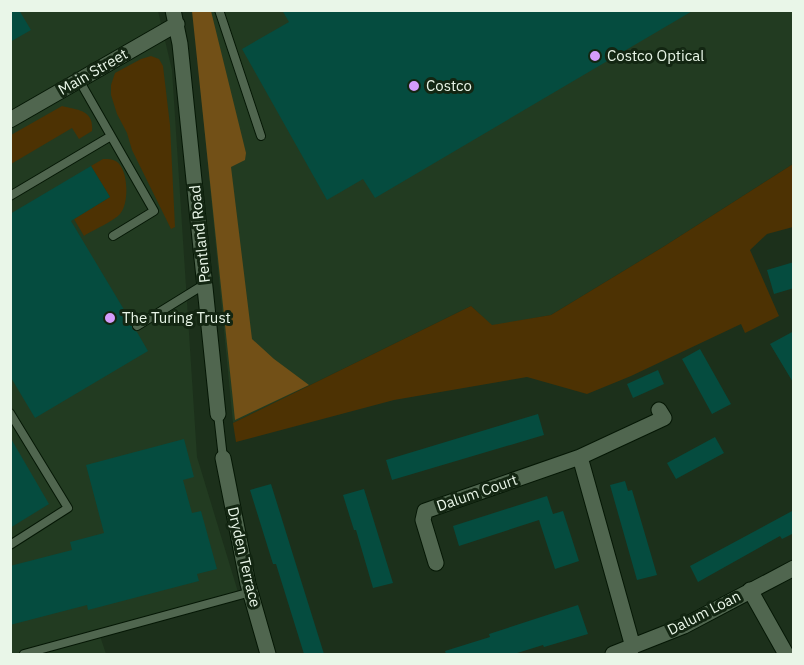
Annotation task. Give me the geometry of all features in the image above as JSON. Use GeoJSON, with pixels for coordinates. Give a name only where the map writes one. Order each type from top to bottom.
{"type":"FeatureCollection","features":[{"type":"Feature","properties":{"kind":"street","name":"Main Street"},"geometry":{"type":"LineString","coordinates":[[10,120],[79,80],[175,17]]}},
{"type":"Feature","properties":{"kind":"street","name":"Pentland Road"},"geometry":{"type":"LineString","coordinates":[[175,17],[180,44],[218,414]]}},
{"type":"Feature","properties":{"kind":"street","name":"Dalum Court"},"geometry":{"type":"LineString","coordinates":[[436,563],[423,520],[425,512],[580,457],[664,418],[659,410]]}},
{"type":"Feature","properties":{"kind":"street"},"geometry":{"type":"LineString","coordinates":[[580,457],[633,647]]}},
{"type":"Feature","properties":{"kind":"street","name":"Dryden Terrace"},"geometry":{"type":"LineString","coordinates":[[223,458],[250,592],[268,654]]}},
{"type":"Feature","properties":{"kind":"street","name":"Dalum Loan"},"geometry":{"type":"LineString","coordinates":[[613,654],[684,626],[794,568]]}},
{"type":"Feature","properties":{"kind":"street"},"geometry":{"type":"LineString","coordinates":[[750,590],[786,654]]}},
{"type":"Feature","properties":{"kind":"lane"},"geometry":{"type":"LineString","coordinates":[[219,10],[261,136]]}},
{"type":"Feature","properties":{"kind":"lane"},"geometry":{"type":"LineString","coordinates":[[79,80],[154,211],[113,236]]}},
{"type":"Feature","properties":{"kind":"lane"},"geometry":{"type":"LineString","coordinates":[[10,196],[111,136]]}},
{"type":"Feature","properties":{"kind":"lane"},"geometry":{"type":"LineString","coordinates":[[137,326],[205,284]]}},
{"type":"Feature","properties":{"kind":"lane"},"geometry":{"type":"LineString","coordinates":[[10,413],[68,508],[10,545]]}},
{"type":"Feature","properties":{"kind":"lane","name":"Pentland Road"},"geometry":{"type":"LineString","coordinates":[[218,414],[223,458]]}},
{"type":"Feature","properties":{"kind":"lane"},"geometry":{"type":"LineString","coordinates":[[24,654],[250,592]]}},
{"type":"Feature","properties":{"kind":"shaded area"},"geometry":{"type":"Polygon","coordinates":[[[10,11],[158,11],[172,70],[197,457],[238,592],[99,633],[106,654],[11,654],[10,11]]]}},
{"type":"Feature","properties":{"kind":"shaded area"},"geometry":{"type":"Polygon","coordinates":[[[192,11],[211,11],[246,153],[245,160],[231,167],[252,339],[309,385],[235,420],[192,11]]]}},
{"type":"Feature","properties":{"kind":"shaded area"},"geometry":{"type":"Polygon","coordinates":[[[193,11],[793,11],[793,164],[551,315],[492,326],[471,306],[233,423],[193,11]]]}},
{"type":"Feature","properties":{"kind":"shaded area"},"geometry":{"type":"Polygon","coordinates":[[[151,56],[159,59],[163,66],[170,125],[175,227],[171,229],[132,150],[111,95],[115,73],[151,56]]]}},
{"type":"Feature","properties":{"kind":"shaded area"},"geometry":{"type":"Polygon","coordinates":[[[62,106],[88,115],[92,131],[79,139],[72,128],[11,164],[11,135],[62,106]]]}},
{"type":"Feature","properties":{"kind":"shaded area"},"geometry":{"type":"Polygon","coordinates":[[[103,159],[116,162],[123,170],[126,190],[125,204],[117,217],[84,236],[74,219],[110,197],[91,166],[103,159]]]}},
{"type":"Feature","properties":{"kind":"shaded area"},"geometry":{"type":"Polygon","coordinates":[[[793,164],[793,227],[767,234],[750,250],[779,316],[745,333],[741,324],[631,376],[587,394],[527,377],[394,400],[236,442],[233,423],[471,306],[492,325],[551,315],[793,164]]]}},
{"type":"Feature","properties":{"kind":"building"},"geometry":{"type":"Polygon","coordinates":[[[10,10],[19,10],[31,30],[10,42],[10,10]]]}},
{"type":"Feature","properties":{"kind":"building","name":"Costco"},"geometry":{"type":"Polygon","coordinates":[[[282,10],[694,10],[375,198],[363,179],[327,200],[242,49],[289,22],[282,10]]]}},
{"type":"Feature","properties":{"kind":"building"},"geometry":{"type":"Polygon","coordinates":[[[91,166],[110,197],[71,221],[132,323],[132,329],[137,332],[148,351],[35,418],[10,376],[10,214],[91,166]]]}},
{"type":"Feature","properties":{"kind":"building"},"geometry":{"type":"Polygon","coordinates":[[[794,262],[794,288],[774,294],[767,270],[794,262]]]}},
{"type":"Feature","properties":{"kind":"building"},"geometry":{"type":"Polygon","coordinates":[[[794,331],[794,384],[770,344],[794,331]]]}},
{"type":"Feature","properties":{"kind":"building"},"geometry":{"type":"Polygon","coordinates":[[[700,349],[731,404],[712,414],[682,359],[700,349]]]}},
{"type":"Feature","properties":{"kind":"building"},"geometry":{"type":"Polygon","coordinates":[[[658,370],[664,384],[633,398],[627,384],[658,370]]]}},
{"type":"Feature","properties":{"kind":"building"},"geometry":{"type":"Polygon","coordinates":[[[538,414],[544,435],[392,480],[386,460],[538,414]]]}},
{"type":"Feature","properties":{"kind":"building"},"geometry":{"type":"Polygon","coordinates":[[[10,437],[49,504],[10,528],[10,437]]]}},
{"type":"Feature","properties":{"kind":"building"},"geometry":{"type":"Polygon","coordinates":[[[715,437],[724,453],[676,479],[667,463],[715,437]]]}},
{"type":"Feature","properties":{"kind":"building"},"geometry":{"type":"Polygon","coordinates":[[[184,439],[194,477],[183,480],[192,513],[201,511],[217,569],[197,574],[199,581],[88,610],[87,605],[10,625],[10,566],[72,550],[70,542],[104,533],[86,465],[184,439]]]}},
{"type":"Feature","properties":{"kind":"building"},"geometry":{"type":"Polygon","coordinates":[[[625,481],[628,491],[632,490],[657,575],[637,580],[610,485],[625,481]]]}},
{"type":"Feature","properties":{"kind":"building"},"geometry":{"type":"Polygon","coordinates":[[[271,484],[324,654],[304,654],[276,564],[273,564],[250,490],[271,484]]]}},
{"type":"Feature","properties":{"kind":"building"},"geometry":{"type":"Polygon","coordinates":[[[364,489],[393,583],[373,588],[343,495],[364,489]]]}},
{"type":"Feature","properties":{"kind":"building"},"geometry":{"type":"Polygon","coordinates":[[[547,496],[553,514],[563,511],[579,561],[555,569],[539,520],[459,546],[453,526],[547,496]]]}},
{"type":"Feature","properties":{"kind":"building"},"geometry":{"type":"Polygon","coordinates":[[[794,510],[794,533],[782,539],[780,536],[698,582],[690,566],[794,510]]]}},
{"type":"Feature","properties":{"kind":"building"},"geometry":{"type":"Polygon","coordinates":[[[578,605],[588,634],[514,654],[446,654],[445,651],[490,637],[489,634],[578,605]]]}},
{"type":"Feature","properties":{"kind":"place","name":"Costco Optical"},"geometry":{"type":"Point","coordinates":[595,56]}},
{"type":"Feature","properties":{"kind":"place","name":"Costco"},"geometry":{"type":"Point","coordinates":[414,86]}},
{"type":"Feature","properties":{"kind":"place","name":"The Turing Trust"},"geometry":{"type":"Point","coordinates":[110,318]}}]}
